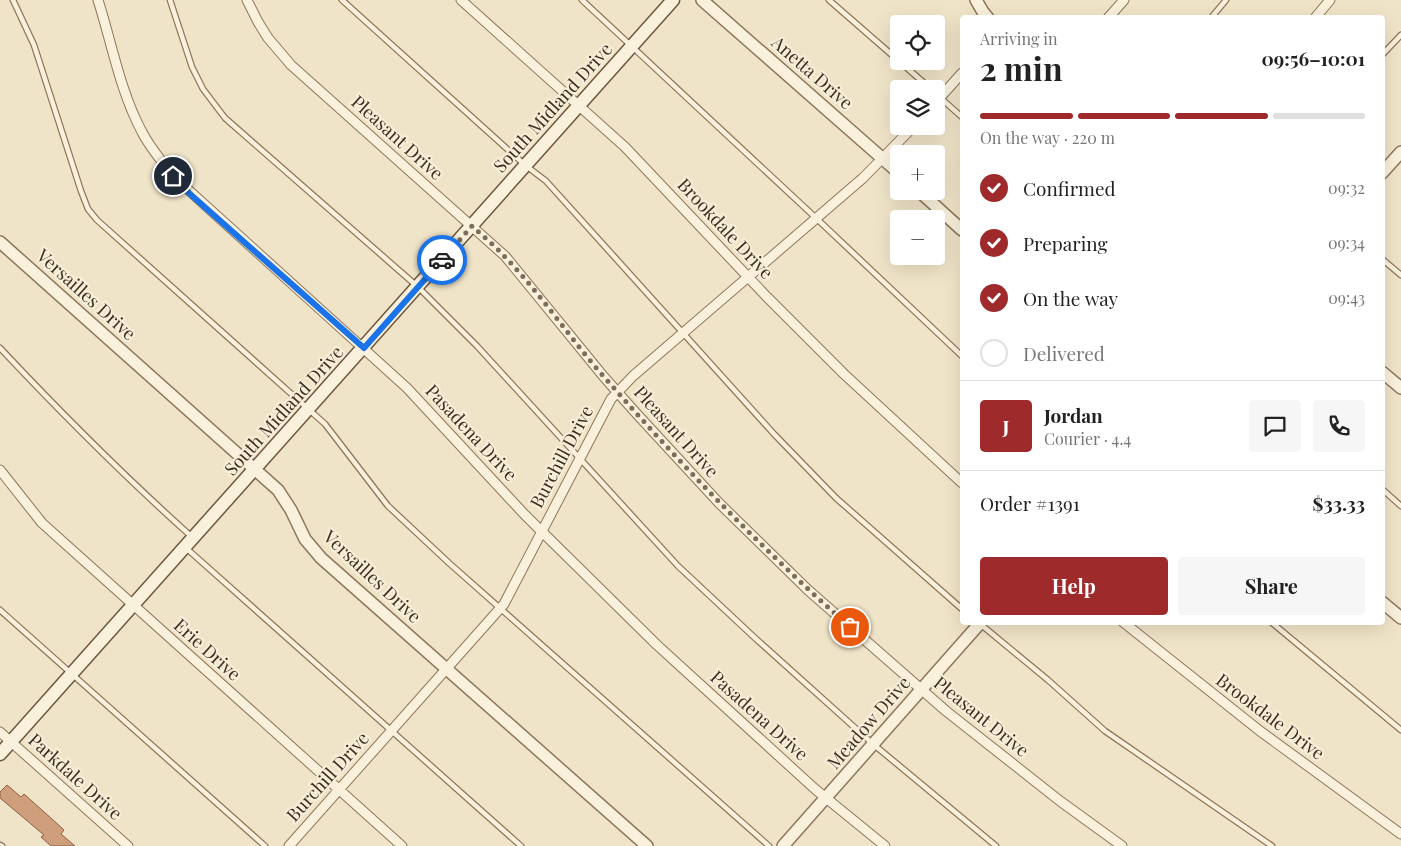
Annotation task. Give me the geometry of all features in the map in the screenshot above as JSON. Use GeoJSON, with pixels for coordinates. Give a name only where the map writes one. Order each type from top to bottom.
{"type":"FeatureCollection","features":[{"type":"Feature","properties":{"kind":"main road","name":"South Midland Drive"},"geometry":{"type":"LineString","coordinates":[[0,754],[673,0]]}},
{"type":"Feature","properties":{"kind":"street","name":"Pasadena Drive"},"geometry":{"type":"LineString","coordinates":[[98,0],[130,105],[142,132],[173,176],[190,194],[407,388],[542,531],[663,651],[826,798],[885,846]]}},
{"type":"Feature","properties":{"kind":"street","name":"Pleasant Drive"},"geometry":{"type":"LineString","coordinates":[[247,0],[268,38],[291,65],[472,226],[509,262],[617,392],[707,490],[760,544],[808,590],[921,690],[1021,771],[1122,846]]}},
{"type":"Feature","properties":{"kind":"street","name":"Brookdale Drive"},"geometry":{"type":"LineString","coordinates":[[461,0],[580,104],[625,147],[747,277],[851,380],[960,481]]}},
{"type":"Feature","properties":{"kind":"street","name":"Anetta Drive"},"geometry":{"type":"LineString","coordinates":[[702,0],[890,165]]}},
{"type":"Feature","properties":{"kind":"street"},"geometry":{"type":"LineString","coordinates":[[976,0],[985,15]]}},
{"type":"Feature","properties":{"kind":"street"},"geometry":{"type":"LineString","coordinates":[[1111,15],[1124,0]]}},
{"type":"Feature","properties":{"kind":"street"},"geometry":{"type":"LineString","coordinates":[[1318,15],[1330,0]]}},
{"type":"Feature","properties":{"kind":"street"},"geometry":{"type":"LineString","coordinates":[[945,91],[960,75]]}},
{"type":"Feature","properties":{"kind":"street","name":"Burchill Drive"},"geometry":{"type":"LineString","coordinates":[[289,846],[507,600],[611,399],[617,392],[683,332],[883,159],[906,135]]}},
{"type":"Feature","properties":{"kind":"street"},"geometry":{"type":"LineString","coordinates":[[1385,170],[1400,157]]}},
{"type":"Feature","properties":{"kind":"street"},"geometry":{"type":"LineString","coordinates":[[929,200],[960,228]]}},
{"type":"Feature","properties":{"kind":"street","name":"Versailles Drive"},"geometry":{"type":"LineString","coordinates":[[0,242],[273,486],[292,510],[303,536],[313,550],[647,846]]}},
{"type":"Feature","properties":{"kind":"street"},"geometry":{"type":"LineString","coordinates":[[1385,375],[1401,388]]}},
{"type":"Feature","properties":{"kind":"street","name":"Erie Drive"},"geometry":{"type":"LineString","coordinates":[[0,470],[42,523],[402,846]]}},
{"type":"Feature","properties":{"kind":"street"},"geometry":{"type":"LineString","coordinates":[[1385,605],[1401,618]]}},
{"type":"Feature","properties":{"kind":"street","name":"Meadow Drive"},"geometry":{"type":"LineString","coordinates":[[783,846],[978,625]]}},
{"type":"Feature","properties":{"kind":"street","name":"Brookdale Drive"},"geometry":{"type":"LineString","coordinates":[[1127,625],[1268,736],[1401,834]]}},
{"type":"Feature","properties":{"kind":"street","name":"Parkdale Drive"},"geometry":{"type":"LineString","coordinates":[[0,732],[128,846]]}},
{"type":"Feature","properties":{"kind":"lane"},"geometry":{"type":"LineString","coordinates":[[13,0],[34,45],[88,209],[97,220],[325,424],[388,506],[449,563],[768,846]]}},
{"type":"Feature","properties":{"kind":"lane"},"geometry":{"type":"LineString","coordinates":[[170,0],[192,67],[202,89],[224,118],[418,287],[477,346],[678,566],[762,645],[873,744],[996,846]]}},
{"type":"Feature","properties":{"kind":"lane"},"geometry":{"type":"LineString","coordinates":[[342,0],[525,165],[546,181],[774,434],[836,498],[960,606]]}},
{"type":"Feature","properties":{"kind":"lane"},"geometry":{"type":"LineString","coordinates":[[582,0],[960,354]]}},
{"type":"Feature","properties":{"kind":"lane"},"geometry":{"type":"LineString","coordinates":[[829,0],[890,53]]}},
{"type":"Feature","properties":{"kind":"lane"},"geometry":{"type":"LineString","coordinates":[[1214,15],[1226,0]]}},
{"type":"Feature","properties":{"kind":"lane"},"geometry":{"type":"LineString","coordinates":[[1385,52],[1401,35]]}},
{"type":"Feature","properties":{"kind":"lane"},"geometry":{"type":"LineString","coordinates":[[909,70],[920,80]]}},
{"type":"Feature","properties":{"kind":"lane"},"geometry":{"type":"LineString","coordinates":[[945,104],[960,115]]}},
{"type":"Feature","properties":{"kind":"lane"},"geometry":{"type":"LineString","coordinates":[[1385,262],[1401,275]]}},
{"type":"Feature","properties":{"kind":"lane"},"geometry":{"type":"LineString","coordinates":[[0,348],[189,543],[390,732],[521,846]]}},
{"type":"Feature","properties":{"kind":"lane"},"geometry":{"type":"LineString","coordinates":[[1385,492],[1401,506]]}},
{"type":"Feature","properties":{"kind":"lane"},"geometry":{"type":"LineString","coordinates":[[0,610],[265,846]]}},
{"type":"Feature","properties":{"kind":"lane"},"geometry":{"type":"LineString","coordinates":[[982,625],[1105,731],[1272,846]]}},
{"type":"Feature","properties":{"kind":"lane"},"geometry":{"type":"LineString","coordinates":[[1275,625],[1401,730]]}},
{"type":"Feature","properties":{"kind":"building"},"geometry":{"type":"Polygon","coordinates":[[[7,785],[21,797],[24,794],[52,819],[64,830],[61,834],[75,846],[51,846],[41,837],[44,835],[0,798],[0,792],[7,785]]]}},
{"type":"Feature","properties":{"kind":"way so far"},"geometry":{"type":"LineString","coordinates":[[442,260],[472,226],[505,256],[604,377],[707,490],[808,590],[850,627]]}},
{"type":"Feature","properties":{"kind":"route"},"geometry":{"type":"LineString","coordinates":[[173,176],[190,194],[364,348],[442,260]]}}]}
